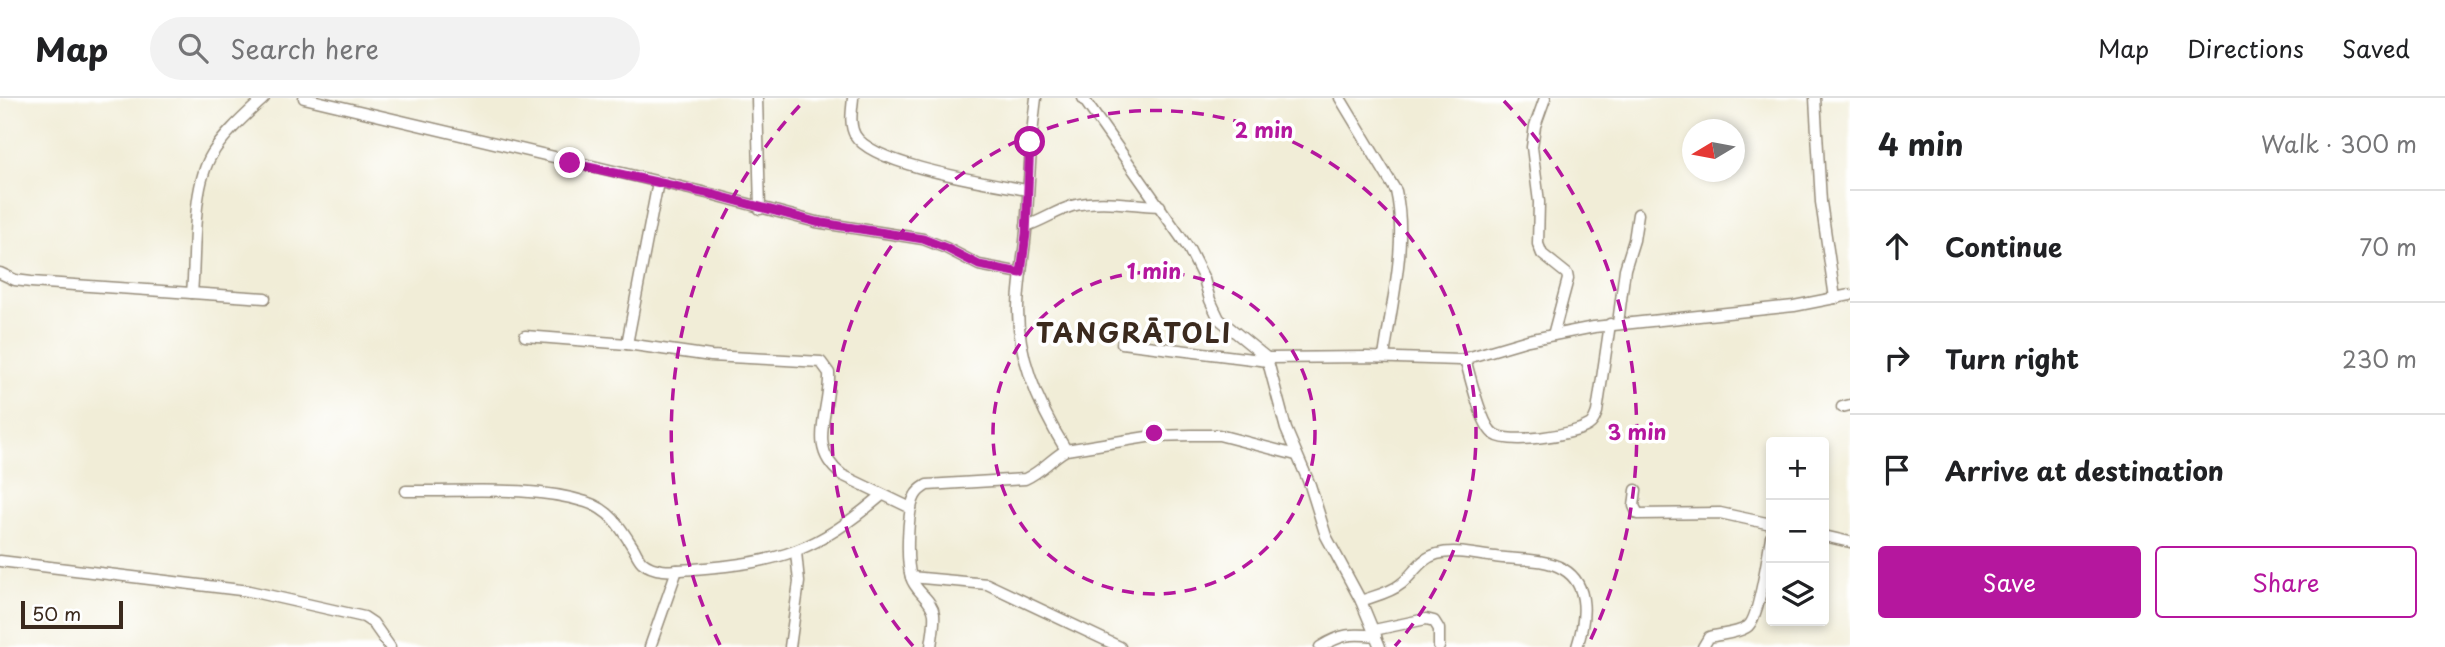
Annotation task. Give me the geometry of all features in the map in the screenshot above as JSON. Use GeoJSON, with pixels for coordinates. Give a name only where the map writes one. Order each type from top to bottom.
{"type":"FeatureCollection","features":[{"type":"Feature","properties":{"kind":"street"},"geometry":{"type":"LineString","coordinates":[[192,293],[196,211],[205,169],[211,155],[222,141],[264,98]]}},
{"type":"Feature","properties":{"kind":"street"},"geometry":{"type":"LineString","coordinates":[[304,98],[816,222],[923,239],[979,265],[1021,273]]}},
{"type":"Feature","properties":{"kind":"street"},"geometry":{"type":"LineString","coordinates":[[757,98],[760,209]]}},
{"type":"Feature","properties":{"kind":"street"},"geometry":{"type":"LineString","coordinates":[[853,98],[852,130],[861,143],[875,152],[915,166],[1027,190]]}},
{"type":"Feature","properties":{"kind":"street"},"geometry":{"type":"LineString","coordinates":[[1036,98],[1018,312],[1020,338],[1026,364],[1048,421],[1066,450]]}},
{"type":"Feature","properties":{"kind":"street"},"geometry":{"type":"LineString","coordinates":[[1083,98],[1197,262],[1213,310],[1219,319],[1268,360],[1283,421],[1310,485],[1319,519],[1330,545],[1362,601],[1377,638]]}},
{"type":"Feature","properties":{"kind":"street"},"geometry":{"type":"LineString","coordinates":[[1340,98],[1396,191],[1398,200],[1400,238],[1384,358]]}},
{"type":"Feature","properties":{"kind":"street"},"geometry":{"type":"LineString","coordinates":[[1545,98],[1535,126],[1532,147],[1538,191],[1538,244],[1542,254],[1567,274],[1568,279],[1553,335]]}},
{"type":"Feature","properties":{"kind":"street"},"geometry":{"type":"LineString","coordinates":[[1815,98],[1821,202],[1835,298]]}},
{"type":"Feature","properties":{"kind":"street"},"geometry":{"type":"LineString","coordinates":[[627,344],[658,183]]}},
{"type":"Feature","properties":{"kind":"street"},"geometry":{"type":"LineString","coordinates":[[1026,226],[1069,207],[1083,204],[1098,202],[1160,206]]}},
{"type":"Feature","properties":{"kind":"street"},"geometry":{"type":"LineString","coordinates":[[1465,359],[1484,418],[1494,435],[1531,440],[1580,430],[1590,424],[1597,412],[1638,214]]}},
{"type":"Feature","properties":{"kind":"street"},"geometry":{"type":"LineString","coordinates":[[0,273],[15,280],[31,282],[265,298]]}},
{"type":"Feature","properties":{"kind":"street"},"geometry":{"type":"LineString","coordinates":[[1122,343],[1268,360],[1384,358],[1442,361],[1465,359],[1528,340],[1614,324],[1760,310],[1850,295]]}},
{"type":"Feature","properties":{"kind":"street"},"geometry":{"type":"LineString","coordinates":[[525,336],[627,344],[711,356],[821,362],[829,373],[821,436],[826,459],[832,468],[842,475],[911,508]]}},
{"type":"Feature","properties":{"kind":"street"},"geometry":{"type":"LineString","coordinates":[[931,647],[934,614],[911,577],[909,551],[911,508],[915,496],[927,485],[1025,479],[1038,473],[1066,450],[1153,436],[1219,435],[1296,454]]}},
{"type":"Feature","properties":{"kind":"street"},"geometry":{"type":"LineString","coordinates":[[1636,490],[1634,506],[1638,514],[1720,513],[1766,523]]}},
{"type":"Feature","properties":{"kind":"street"},"geometry":{"type":"LineString","coordinates":[[405,492],[552,492],[589,503],[615,519],[642,562],[653,568],[677,570],[735,566],[776,559],[796,552],[850,523],[882,495]]}},
{"type":"Feature","properties":{"kind":"street"},"geometry":{"type":"LineString","coordinates":[[1829,537],[1850,542]]}},
{"type":"Feature","properties":{"kind":"street"},"geometry":{"type":"LineString","coordinates":[[790,647],[799,582],[796,552]]}},
{"type":"Feature","properties":{"kind":"street"},"geometry":{"type":"LineString","coordinates":[[1362,601],[1392,590],[1401,584],[1420,562],[1438,553],[1458,552],[1547,563],[1564,569],[1580,590],[1585,614],[1577,647]]}},
{"type":"Feature","properties":{"kind":"street"},"geometry":{"type":"LineString","coordinates":[[0,561],[267,593],[364,617],[379,630],[388,646]]}},
{"type":"Feature","properties":{"kind":"street"},"geometry":{"type":"LineString","coordinates":[[1703,647],[1709,638],[1736,632],[1752,623],[1766,563]]}},
{"type":"Feature","properties":{"kind":"street"},"geometry":{"type":"LineString","coordinates":[[650,647],[677,570]]}},
{"type":"Feature","properties":{"kind":"street"},"geometry":{"type":"LineString","coordinates":[[911,577],[987,584],[1120,647]]}},
{"type":"Feature","properties":{"kind":"street"},"geometry":{"type":"LineString","coordinates":[[1320,647],[1348,634],[1377,638],[1426,619],[1433,621],[1439,629],[1438,647]]}},
{"type":"Feature","properties":{"kind":"district","name":"TANGRĀTOLI"},"geometry":{"type":"Point","coordinates":[1134,334]}},
{"type":"Feature","properties":{"kind":"route"},"geometry":{"type":"LineString","coordinates":[[570,163],[715,195],[816,222],[923,239],[979,265],[1021,273],[1026,234],[1030,142]]}}]}
